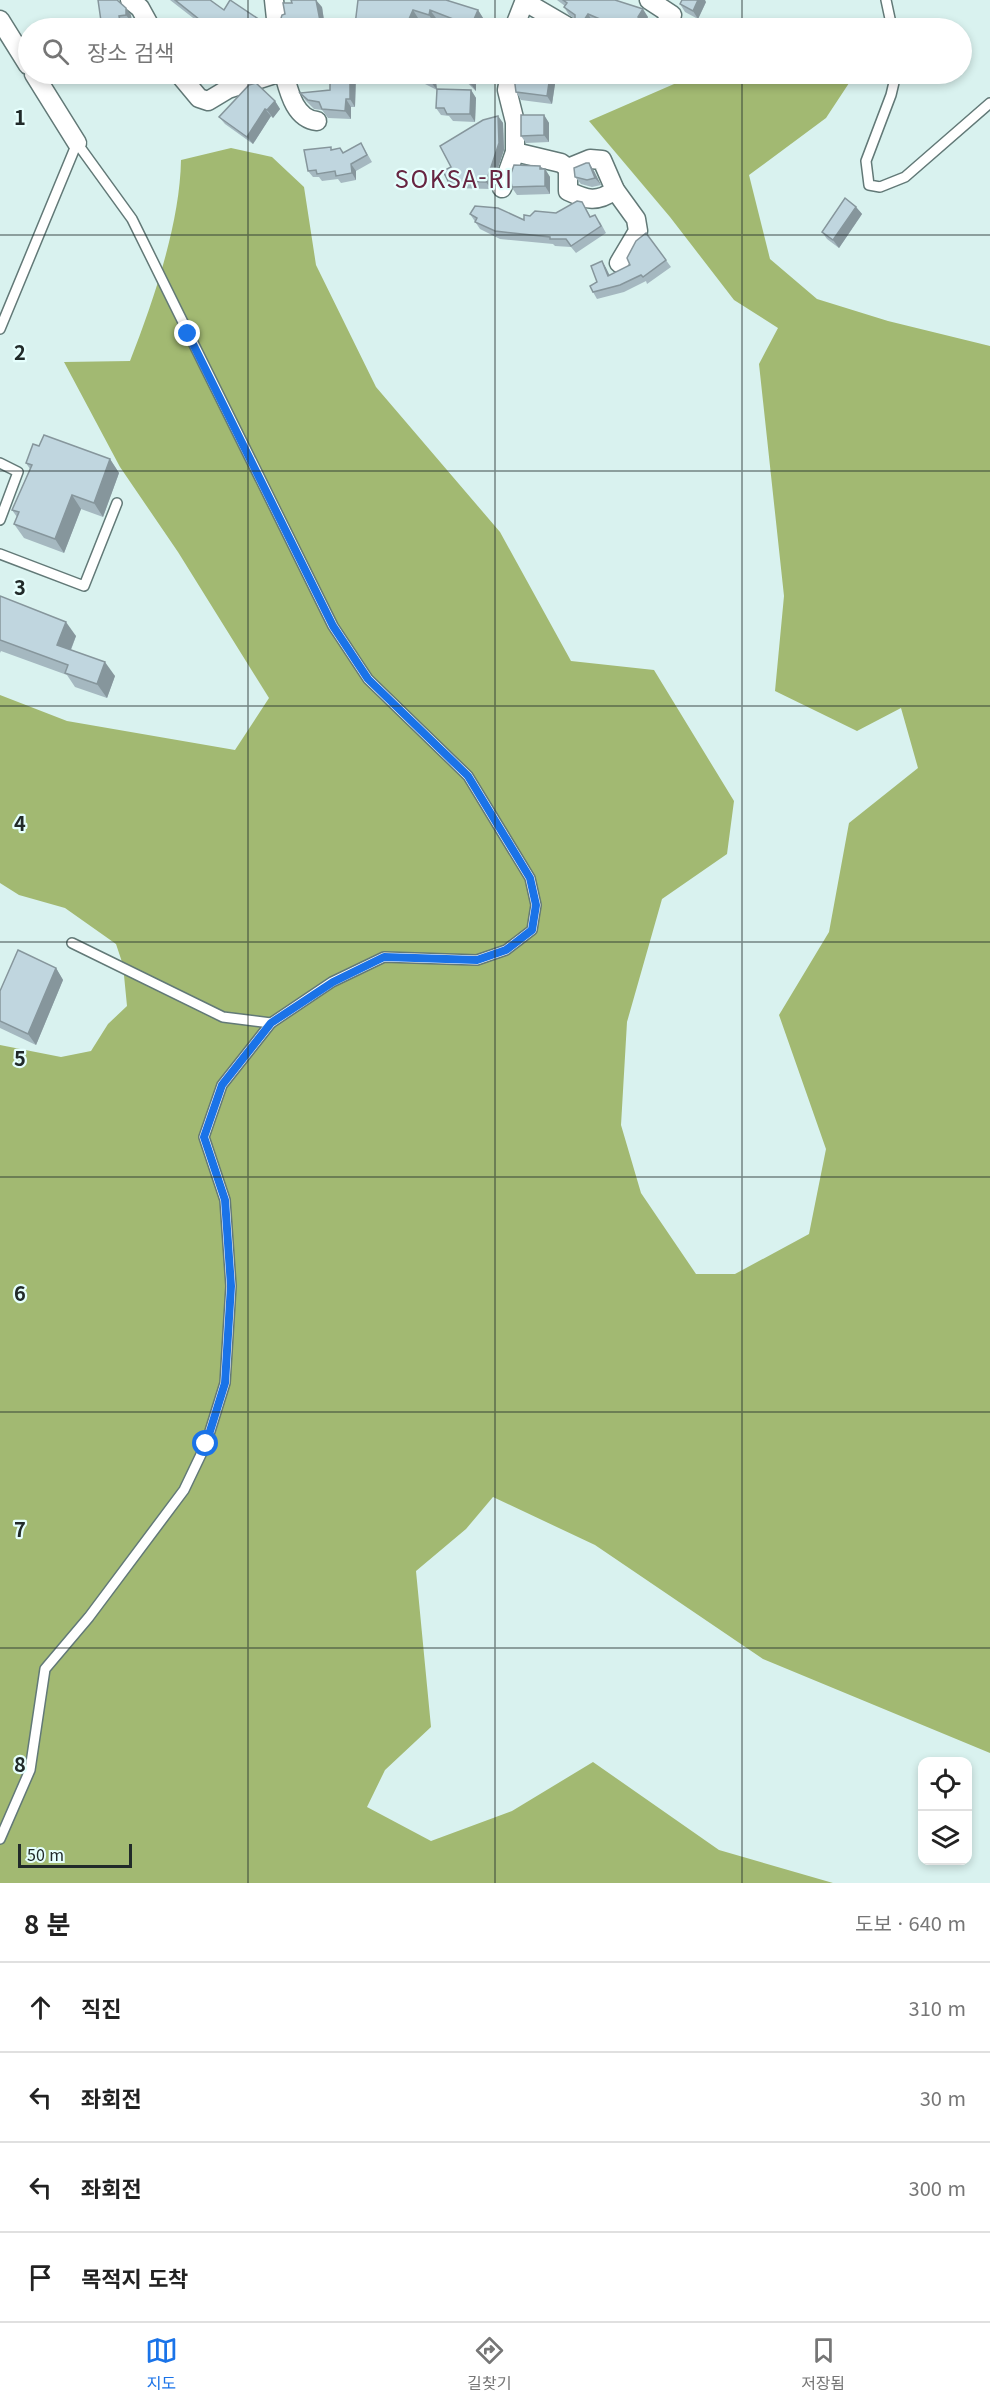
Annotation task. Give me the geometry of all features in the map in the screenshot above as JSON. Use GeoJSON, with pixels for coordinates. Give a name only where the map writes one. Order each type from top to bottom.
{"type":"FeatureCollection","features":[{"type":"Feature","properties":{"kind":"street"},"geometry":{"type":"LineString","coordinates":[[130,0],[140,9],[145,18]]}},
{"type":"Feature","properties":{"kind":"street"},"geometry":{"type":"LineString","coordinates":[[274,0],[276,18]]}},
{"type":"Feature","properties":{"kind":"street"},"geometry":{"type":"LineString","coordinates":[[518,18],[526,0],[553,18]]}},
{"type":"Feature","properties":{"kind":"street"},"geometry":{"type":"LineString","coordinates":[[649,0],[672,15],[670,18]]}},
{"type":"Feature","properties":{"kind":"street"},"geometry":{"type":"LineString","coordinates":[[0,20],[18,49]]}},
{"type":"Feature","properties":{"kind":"street"},"geometry":{"type":"LineString","coordinates":[[40,84],[77,143]]}},
{"type":"Feature","properties":{"kind":"street"},"geometry":{"type":"LineString","coordinates":[[188,84],[200,98],[208,101],[228,88],[241,84]]}},
{"type":"Feature","properties":{"kind":"street"},"geometry":{"type":"LineString","coordinates":[[287,84],[293,104],[310,120],[317,121]]}},
{"type":"Feature","properties":{"kind":"street"},"geometry":{"type":"LineString","coordinates":[[502,188],[515,152],[515,122],[507,90],[508,84]]}},
{"type":"Feature","properties":{"kind":"street"},"geometry":{"type":"LineString","coordinates":[[515,152],[561,163],[568,168]]}},
{"type":"Feature","properties":{"kind":"street"},"geometry":{"type":"LineString","coordinates":[[568,168],[590,159],[602,160],[615,190],[636,219],[638,231],[619,263]]}},
{"type":"Feature","properties":{"kind":"street"},"geometry":{"type":"LineString","coordinates":[[568,168],[568,191],[589,201],[605,198],[615,190]]}},
{"type":"Feature","properties":{"kind":"lane"},"geometry":{"type":"LineString","coordinates":[[886,0],[890,18]]}},
{"type":"Feature","properties":{"kind":"lane"},"geometry":{"type":"LineString","coordinates":[[894,84],[866,161],[869,185],[880,187],[905,177],[990,103]]}},
{"type":"Feature","properties":{"kind":"lane"},"geometry":{"type":"LineString","coordinates":[[0,329],[77,143]]}},
{"type":"Feature","properties":{"kind":"lane"},"geometry":{"type":"LineString","coordinates":[[0,1839],[30,1770],[45,1669],[89,1617],[184,1491],[206,1444],[225,1383],[231,1286],[225,1200],[204,1137],[222,1085],[271,1023],[333,982],[384,957],[477,960],[506,950],[532,930],[536,905],[530,878],[468,776],[368,679],[333,626],[132,219],[77,143]]}},
{"type":"Feature","properties":{"kind":"lane"},"geometry":{"type":"LineString","coordinates":[[0,463],[18,472],[0,520]]}},
{"type":"Feature","properties":{"kind":"lane"},"geometry":{"type":"LineString","coordinates":[[0,554],[84,586],[117,503]]}},
{"type":"Feature","properties":{"kind":"lane"},"geometry":{"type":"LineString","coordinates":[[72,944],[224,1017],[271,1023]]}},
{"type":"Feature","properties":{"kind":"green space"},"geometry":{"type":"Polygon","coordinates":[[[674,84],[848,84],[826,118],[749,175],[770,259],[817,299],[888,321],[990,346],[990,1753],[763,1659],[595,1545],[493,1497],[466,1529],[416,1571],[431,1727],[385,1770],[367,1807],[431,1841],[512,1811],[593,1762],[719,1850],[833,1883],[0,1883],[0,1045],[61,1057],[91,1051],[108,1024],[127,1006],[123,965],[116,944],[65,908],[19,895],[0,883],[0,695],[67,721],[235,750],[269,698],[178,552],[120,467],[64,362],[130,361],[164,262],[176,210],[181,160],[231,148],[272,157],[304,187],[316,265],[376,387],[500,532],[571,661],[654,670],[734,801],[727,854],[662,899],[627,1022],[621,1125],[641,1193],[696,1274],[735,1274],[809,1234],[826,1149],[779,1015],[829,932],[849,823],[918,768],[901,708],[857,731],[775,691],[784,596],[759,364],[778,328],[734,300],[670,217],[589,121],[674,84]]]}},
{"type":"Feature","properties":{"kind":"building"},"geometry":{"type":"Polygon","coordinates":[[[98,0],[117,0],[126,8],[126,15],[119,16],[119,18],[101,18],[98,0]]]}},
{"type":"Feature","properties":{"kind":"building"},"geometry":{"type":"Polygon","coordinates":[[[175,0],[210,0],[224,10],[230,0],[257,18],[198,18],[175,0]]]}},
{"type":"Feature","properties":{"kind":"building"},"geometry":{"type":"Polygon","coordinates":[[[291,0],[316,0],[319,18],[281,18],[285,14],[283,3],[292,3],[291,0]]]}},
{"type":"Feature","properties":{"kind":"building"},"geometry":{"type":"Polygon","coordinates":[[[358,0],[446,0],[478,10],[474,18],[450,18],[430,10],[429,15],[413,10],[409,18],[356,18],[358,0]]]}},
{"type":"Feature","properties":{"kind":"building"},"geometry":{"type":"Polygon","coordinates":[[[563,0],[615,0],[643,9],[638,17],[640,18],[597,18],[588,14],[585,18],[575,18],[575,15],[564,7],[567,3],[563,0]]]}},
{"type":"Feature","properties":{"kind":"building"},"geometry":{"type":"Polygon","coordinates":[[[682,0],[698,0],[693,11],[680,4],[682,0]]]}},
{"type":"Feature","properties":{"kind":"building"},"geometry":{"type":"Polygon","coordinates":[[[257,84],[275,101],[267,110],[265,109],[247,137],[219,117],[249,85],[257,84]]]}},
{"type":"Feature","properties":{"kind":"building"},"geometry":{"type":"Polygon","coordinates":[[[330,84],[350,84],[350,99],[346,99],[345,111],[322,109],[319,102],[308,100],[300,93],[330,90],[330,84]]]}},
{"type":"Feature","properties":{"kind":"building"},"geometry":{"type":"Polygon","coordinates":[[[515,84],[549,84],[547,96],[516,92],[515,84]]]}},
{"type":"Feature","properties":{"kind":"building"},"geometry":{"type":"Polygon","coordinates":[[[437,89],[471,90],[470,114],[447,114],[444,108],[436,108],[437,89]]]}},
{"type":"Feature","properties":{"kind":"building"},"geometry":{"type":"Polygon","coordinates":[[[521,115],[544,115],[544,135],[521,136],[521,115]]]}},
{"type":"Feature","properties":{"kind":"building"},"geometry":{"type":"Polygon","coordinates":[[[498,116],[499,143],[486,182],[448,181],[443,171],[451,167],[440,146],[483,120],[498,116]]]}},
{"type":"Feature","properties":{"kind":"building"},"geometry":{"type":"Polygon","coordinates":[[[361,143],[367,155],[351,164],[352,173],[336,176],[335,171],[317,174],[316,170],[308,171],[304,150],[331,147],[331,150],[340,148],[343,153],[361,143]]]}},
{"type":"Feature","properties":{"kind":"building"},"geometry":{"type":"Polygon","coordinates":[[[589,163],[595,178],[587,180],[575,177],[574,168],[589,163]]]}},
{"type":"Feature","properties":{"kind":"building"},"geometry":{"type":"Polygon","coordinates":[[[514,165],[540,166],[540,169],[545,169],[545,186],[512,187],[511,182],[508,182],[514,165]]]}},
{"type":"Feature","properties":{"kind":"building"},"geometry":{"type":"Polygon","coordinates":[[[845,198],[856,207],[833,240],[822,232],[845,198]]]}},
{"type":"Feature","properties":{"kind":"building"},"geometry":{"type":"Polygon","coordinates":[[[577,201],[582,202],[590,217],[595,215],[601,226],[571,246],[566,239],[495,231],[475,222],[477,218],[470,214],[475,206],[498,208],[524,220],[524,215],[530,216],[535,211],[556,213],[577,201]]]}},
{"type":"Feature","properties":{"kind":"building"},"geometry":{"type":"Polygon","coordinates":[[[646,233],[666,260],[643,277],[641,275],[620,285],[593,292],[590,286],[597,282],[591,266],[602,261],[608,276],[630,265],[627,258],[636,241],[646,233]]]}},
{"type":"Feature","properties":{"kind":"building"},"geometry":{"type":"Polygon","coordinates":[[[44,435],[110,459],[94,503],[72,495],[55,539],[14,524],[19,512],[12,510],[32,465],[26,463],[33,444],[39,446],[44,435]]]}},
{"type":"Feature","properties":{"kind":"building"},"geometry":{"type":"Polygon","coordinates":[[[0,596],[66,622],[57,645],[105,662],[97,684],[65,673],[68,665],[0,640],[0,596]]]}},
{"type":"Feature","properties":{"kind":"building"},"geometry":{"type":"Polygon","coordinates":[[[18,950],[56,968],[28,1034],[0,1021],[0,991],[18,950]]]}},
{"type":"Feature","properties":{"kind":"district","name":"SOKSA-RI"},"geometry":{"type":"Point","coordinates":[454,177]}},
{"type":"Feature","properties":{"kind":"route"},"geometry":{"type":"LineString","coordinates":[[188,334],[333,626],[368,679],[468,776],[530,878],[536,905],[532,930],[506,950],[477,960],[384,957],[333,982],[271,1023],[222,1085],[204,1137],[225,1200],[231,1286],[225,1383],[206,1444]]}}]}
